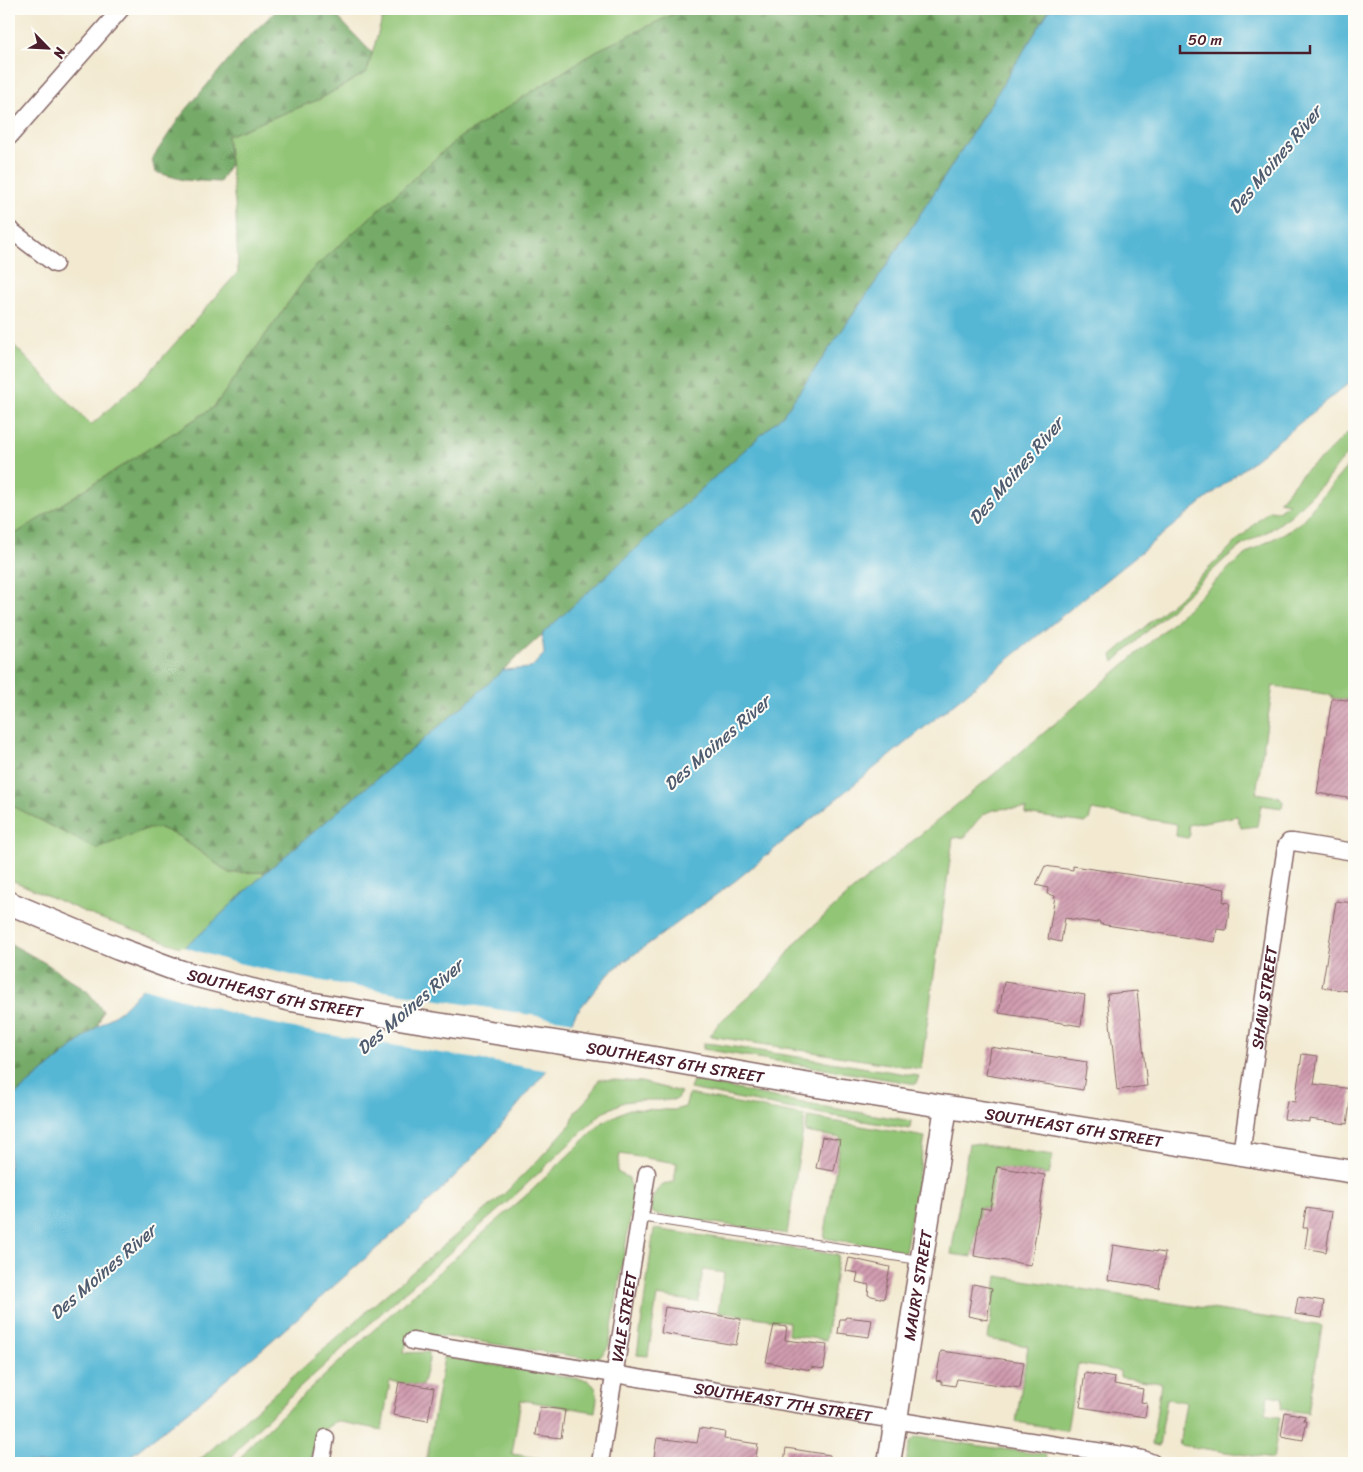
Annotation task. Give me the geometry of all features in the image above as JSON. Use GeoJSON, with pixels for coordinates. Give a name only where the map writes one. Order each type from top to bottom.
{"type":"FeatureCollection","features":[{"type":"Feature","properties":{"kind":"main road","name":"SOUTHEAST 6TH STREET"},"geometry":{"type":"LineString","coordinates":[[9,903],[119,950],[182,972],[291,1000],[1354,1172]]}},
{"type":"Feature","properties":{"kind":"main road","name":"MAURY STREET"},"geometry":{"type":"LineString","coordinates":[[889,1463],[946,1107]]}},
{"type":"Feature","properties":{"kind":"street"},"geometry":{"type":"LineString","coordinates":[[9,137],[121,9]]}},
{"type":"Feature","properties":{"kind":"street"},"geometry":{"type":"LineString","coordinates":[[9,229],[55,264]]}},
{"type":"Feature","properties":{"kind":"street","name":"SHAW STREET"},"geometry":{"type":"LineString","coordinates":[[1241,1154],[1286,846],[1289,842],[1354,852]]}},
{"type":"Feature","properties":{"kind":"street","name":"VALE STREET"},"geometry":{"type":"LineString","coordinates":[[600,1463],[647,1172]]}},
{"type":"Feature","properties":{"kind":"street","name":"SOUTHEAST 7TH STREET"},"geometry":{"type":"LineString","coordinates":[[412,1341],[1129,1456],[1152,1463]]}},
{"type":"Feature","properties":{"kind":"street"},"geometry":{"type":"LineString","coordinates":[[321,1463],[326,1438]]}},
{"type":"Feature","properties":{"kind":"lane"},"geometry":{"type":"LineString","coordinates":[[640,1217],[921,1260]]}},
{"type":"Feature","properties":{"kind":"green space"},"geometry":{"type":"Polygon","coordinates":[[[278,9],[328,9],[332,11],[372,53],[367,72],[320,99],[227,136],[230,164],[220,182],[184,180],[155,172],[152,159],[180,117],[245,40],[278,9]]]}},
{"type":"Feature","properties":{"kind":"green space"},"geometry":{"type":"Polygon","coordinates":[[[402,9],[684,9],[596,51],[456,140],[311,271],[214,407],[9,538],[10,341],[91,425],[147,375],[238,272],[236,212],[227,136],[320,99],[367,72],[382,19],[396,15],[402,9]]]}},
{"type":"Feature","properties":{"kind":"green space"},"geometry":{"type":"Polygon","coordinates":[[[684,9],[1050,9],[877,280],[783,415],[469,701],[266,872],[229,873],[180,837],[160,828],[146,829],[96,849],[9,804],[9,538],[214,407],[311,271],[456,140],[596,51],[684,9]]]}},
{"type":"Feature","properties":{"kind":"green space"},"geometry":{"type":"Polygon","coordinates":[[[1354,426],[1354,445],[1324,483],[1290,516],[1272,529],[1241,546],[1226,558],[1114,662],[1112,655],[1176,600],[1269,510],[1278,511],[1289,503],[1279,501],[1304,472],[1322,458],[1354,426]]]}},
{"type":"Feature","properties":{"kind":"green space"},"geometry":{"type":"Polygon","coordinates":[[[1354,458],[1354,701],[1332,698],[1332,695],[1273,686],[1256,793],[1280,797],[1283,802],[1282,808],[1261,805],[1257,826],[1241,828],[1237,816],[1188,825],[1190,835],[1188,838],[1176,836],[1177,824],[1092,810],[1089,820],[1085,823],[1025,814],[1026,809],[997,809],[984,814],[965,837],[953,838],[921,1069],[710,1036],[719,1023],[768,979],[799,939],[852,891],[1039,737],[1168,627],[1231,566],[1252,550],[1301,522],[1354,458]]]}},
{"type":"Feature","properties":{"kind":"green space"},"geometry":{"type":"Polygon","coordinates":[[[9,804],[96,849],[146,829],[160,828],[180,837],[229,873],[266,872],[183,948],[94,916],[9,879],[9,804]]]}},
{"type":"Feature","properties":{"kind":"green space"},"geometry":{"type":"Polygon","coordinates":[[[9,943],[47,964],[88,992],[103,1011],[97,1027],[9,1100],[9,943]]]}},
{"type":"Feature","properties":{"kind":"green space"},"geometry":{"type":"Polygon","coordinates":[[[703,1043],[919,1076],[916,1084],[703,1049],[703,1043]]]}},
{"type":"Feature","properties":{"kind":"green space"},"geometry":{"type":"Polygon","coordinates":[[[599,1079],[641,1082],[681,1092],[676,1100],[624,1102],[602,1113],[511,1199],[400,1296],[292,1395],[248,1437],[227,1463],[196,1463],[377,1302],[502,1196],[571,1124],[575,1112],[591,1095],[599,1079]]]}},
{"type":"Feature","properties":{"kind":"green space"},"geometry":{"type":"Polygon","coordinates":[[[693,1080],[807,1104],[911,1121],[910,1129],[690,1089],[693,1080]]]}},
{"type":"Feature","properties":{"kind":"green space"},"geometry":{"type":"Polygon","coordinates":[[[689,1094],[805,1116],[787,1234],[655,1214],[651,1212],[654,1196],[659,1188],[674,1182],[677,1163],[620,1154],[617,1172],[629,1178],[633,1200],[609,1345],[602,1355],[593,1359],[584,1358],[411,1333],[403,1353],[429,1352],[429,1360],[422,1386],[390,1381],[382,1430],[336,1421],[321,1432],[317,1432],[310,1463],[237,1463],[254,1441],[392,1313],[531,1191],[603,1122],[629,1109],[674,1110],[685,1107],[689,1094]]]}},
{"type":"Feature","properties":{"kind":"green space"},"geometry":{"type":"Polygon","coordinates":[[[808,1117],[925,1137],[905,1252],[824,1238],[841,1138],[805,1132],[808,1117]]]}},
{"type":"Feature","properties":{"kind":"green space"},"geometry":{"type":"Polygon","coordinates":[[[969,1143],[1053,1155],[1049,1175],[995,1167],[988,1208],[980,1207],[972,1257],[951,1254],[969,1143]]]}},
{"type":"Feature","properties":{"kind":"green space"},"geometry":{"type":"Polygon","coordinates":[[[654,1229],[838,1255],[826,1340],[788,1335],[789,1322],[718,1312],[724,1273],[703,1270],[698,1302],[657,1296],[648,1356],[637,1355],[654,1229]]]}},
{"type":"Feature","properties":{"kind":"green space"},"geometry":{"type":"Polygon","coordinates":[[[997,1276],[1322,1326],[1308,1413],[1281,1409],[1282,1397],[1268,1395],[1265,1414],[1280,1417],[1273,1459],[1179,1445],[1186,1402],[1167,1399],[1159,1446],[1152,1445],[1161,1383],[1120,1377],[1120,1371],[1078,1364],[1067,1430],[1016,1422],[1028,1346],[988,1339],[997,1276]]]}},
{"type":"Feature","properties":{"kind":"green space"},"geometry":{"type":"Polygon","coordinates":[[[444,1357],[587,1380],[591,1383],[597,1394],[595,1412],[521,1400],[512,1454],[569,1463],[426,1463],[444,1357]]]}},
{"type":"Feature","properties":{"kind":"green space"},"geometry":{"type":"Polygon","coordinates":[[[916,1437],[1046,1455],[1048,1463],[906,1463],[910,1443],[916,1437]]]}},
{"type":"Feature","properties":{"kind":"water","name":"Des Moines River"},"geometry":{"type":"Polygon","coordinates":[[[1050,9],[1354,9],[1354,379],[735,881],[610,972],[576,1013],[547,1070],[494,1134],[456,1175],[418,1212],[199,1402],[122,1463],[9,1463],[9,1100],[97,1027],[121,1010],[183,948],[266,872],[469,701],[503,670],[531,668],[544,654],[542,634],[783,415],[877,280],[1050,9]]]}},
{"type":"Feature","properties":{"kind":"pier"},"geometry":{"type":"Polygon","coordinates":[[[181,946],[229,961],[304,978],[574,1022],[550,1071],[312,1032],[252,1019],[140,987],[181,946]]]}},
{"type":"Feature","properties":{"kind":"building"},"geometry":{"type":"Polygon","coordinates":[[[1332,698],[1354,701],[1354,799],[1317,793],[1332,698]]]}},
{"type":"Feature","properties":{"kind":"building"},"geometry":{"type":"Polygon","coordinates":[[[1045,866],[1073,870],[1073,866],[1225,889],[1223,902],[1230,903],[1226,930],[1217,929],[1215,942],[1100,924],[1099,921],[1097,923],[1065,918],[1061,942],[1048,939],[1055,896],[1047,894],[1048,888],[1036,885],[1045,866]]]}},
{"type":"Feature","properties":{"kind":"building"},"geometry":{"type":"Polygon","coordinates":[[[1336,901],[1354,903],[1354,992],[1322,987],[1336,901]]]}},
{"type":"Feature","properties":{"kind":"building"},"geometry":{"type":"Polygon","coordinates":[[[1004,982],[1085,995],[1081,1026],[999,1013],[1004,982]]]}},
{"type":"Feature","properties":{"kind":"building"},"geometry":{"type":"Polygon","coordinates":[[[1137,991],[1147,1086],[1117,1090],[1107,994],[1137,991]]]}},
{"type":"Feature","properties":{"kind":"building"},"geometry":{"type":"Polygon","coordinates":[[[990,1047],[1087,1062],[1083,1090],[986,1075],[990,1047]]]}},
{"type":"Feature","properties":{"kind":"building"},"geometry":{"type":"Polygon","coordinates":[[[1302,1054],[1318,1056],[1314,1084],[1352,1089],[1347,1124],[1309,1119],[1309,1122],[1284,1119],[1287,1101],[1295,1102],[1302,1054]]]}},
{"type":"Feature","properties":{"kind":"building"},"geometry":{"type":"Polygon","coordinates":[[[822,1137],[840,1140],[834,1171],[816,1168],[822,1137]]]}},
{"type":"Feature","properties":{"kind":"building"},"geometry":{"type":"Polygon","coordinates":[[[997,1167],[1045,1175],[1031,1265],[974,1256],[981,1208],[990,1209],[997,1167]]]}},
{"type":"Feature","properties":{"kind":"building"},"geometry":{"type":"Polygon","coordinates":[[[1306,1208],[1332,1212],[1326,1252],[1305,1248],[1308,1228],[1303,1228],[1306,1208]]]}},
{"type":"Feature","properties":{"kind":"building"},"geometry":{"type":"Polygon","coordinates":[[[1113,1245],[1165,1253],[1159,1288],[1108,1280],[1113,1245]]]}},
{"type":"Feature","properties":{"kind":"building"},"geometry":{"type":"Polygon","coordinates":[[[849,1258],[890,1267],[884,1299],[868,1295],[869,1285],[856,1282],[858,1273],[846,1271],[849,1258]]]}},
{"type":"Feature","properties":{"kind":"building"},"geometry":{"type":"Polygon","coordinates":[[[973,1284],[992,1288],[987,1320],[968,1316],[973,1284]]]}},
{"type":"Feature","properties":{"kind":"building"},"geometry":{"type":"Polygon","coordinates":[[[1298,1297],[1324,1301],[1322,1318],[1295,1314],[1298,1297]]]}},
{"type":"Feature","properties":{"kind":"building"},"geometry":{"type":"Polygon","coordinates":[[[665,1307],[741,1319],[736,1345],[661,1333],[665,1307]]]}},
{"type":"Feature","properties":{"kind":"building"},"geometry":{"type":"Polygon","coordinates":[[[846,1317],[872,1320],[869,1337],[838,1333],[840,1319],[845,1319],[846,1317]]]}},
{"type":"Feature","properties":{"kind":"building"},"geometry":{"type":"Polygon","coordinates":[[[774,1325],[787,1327],[785,1340],[827,1345],[824,1369],[811,1367],[811,1370],[766,1362],[774,1325]]]}},
{"type":"Feature","properties":{"kind":"building"},"geometry":{"type":"Polygon","coordinates":[[[941,1351],[1024,1362],[1020,1388],[957,1379],[955,1386],[942,1384],[942,1381],[936,1380],[941,1351]]]}},
{"type":"Feature","properties":{"kind":"building"},"geometry":{"type":"Polygon","coordinates":[[[1085,1373],[1115,1378],[1114,1384],[1143,1389],[1141,1402],[1147,1403],[1145,1417],[1080,1407],[1085,1373]]]}},
{"type":"Feature","properties":{"kind":"building"},"geometry":{"type":"Polygon","coordinates":[[[399,1382],[434,1388],[428,1421],[393,1415],[399,1382]]]}},
{"type":"Feature","properties":{"kind":"building"},"geometry":{"type":"Polygon","coordinates":[[[540,1407],[565,1410],[561,1438],[536,1435],[540,1407]]]}},
{"type":"Feature","properties":{"kind":"building"},"geometry":{"type":"Polygon","coordinates":[[[1285,1412],[1305,1416],[1304,1421],[1307,1421],[1303,1440],[1281,1436],[1285,1412]]]}},
{"type":"Feature","properties":{"kind":"building"},"geometry":{"type":"Polygon","coordinates":[[[700,1428],[725,1432],[724,1439],[758,1444],[755,1463],[653,1463],[657,1438],[697,1443],[700,1428]]]}},
{"type":"Feature","properties":{"kind":"building"},"geometry":{"type":"Polygon","coordinates":[[[786,1448],[830,1455],[829,1463],[784,1463],[786,1448]]]}}]}
